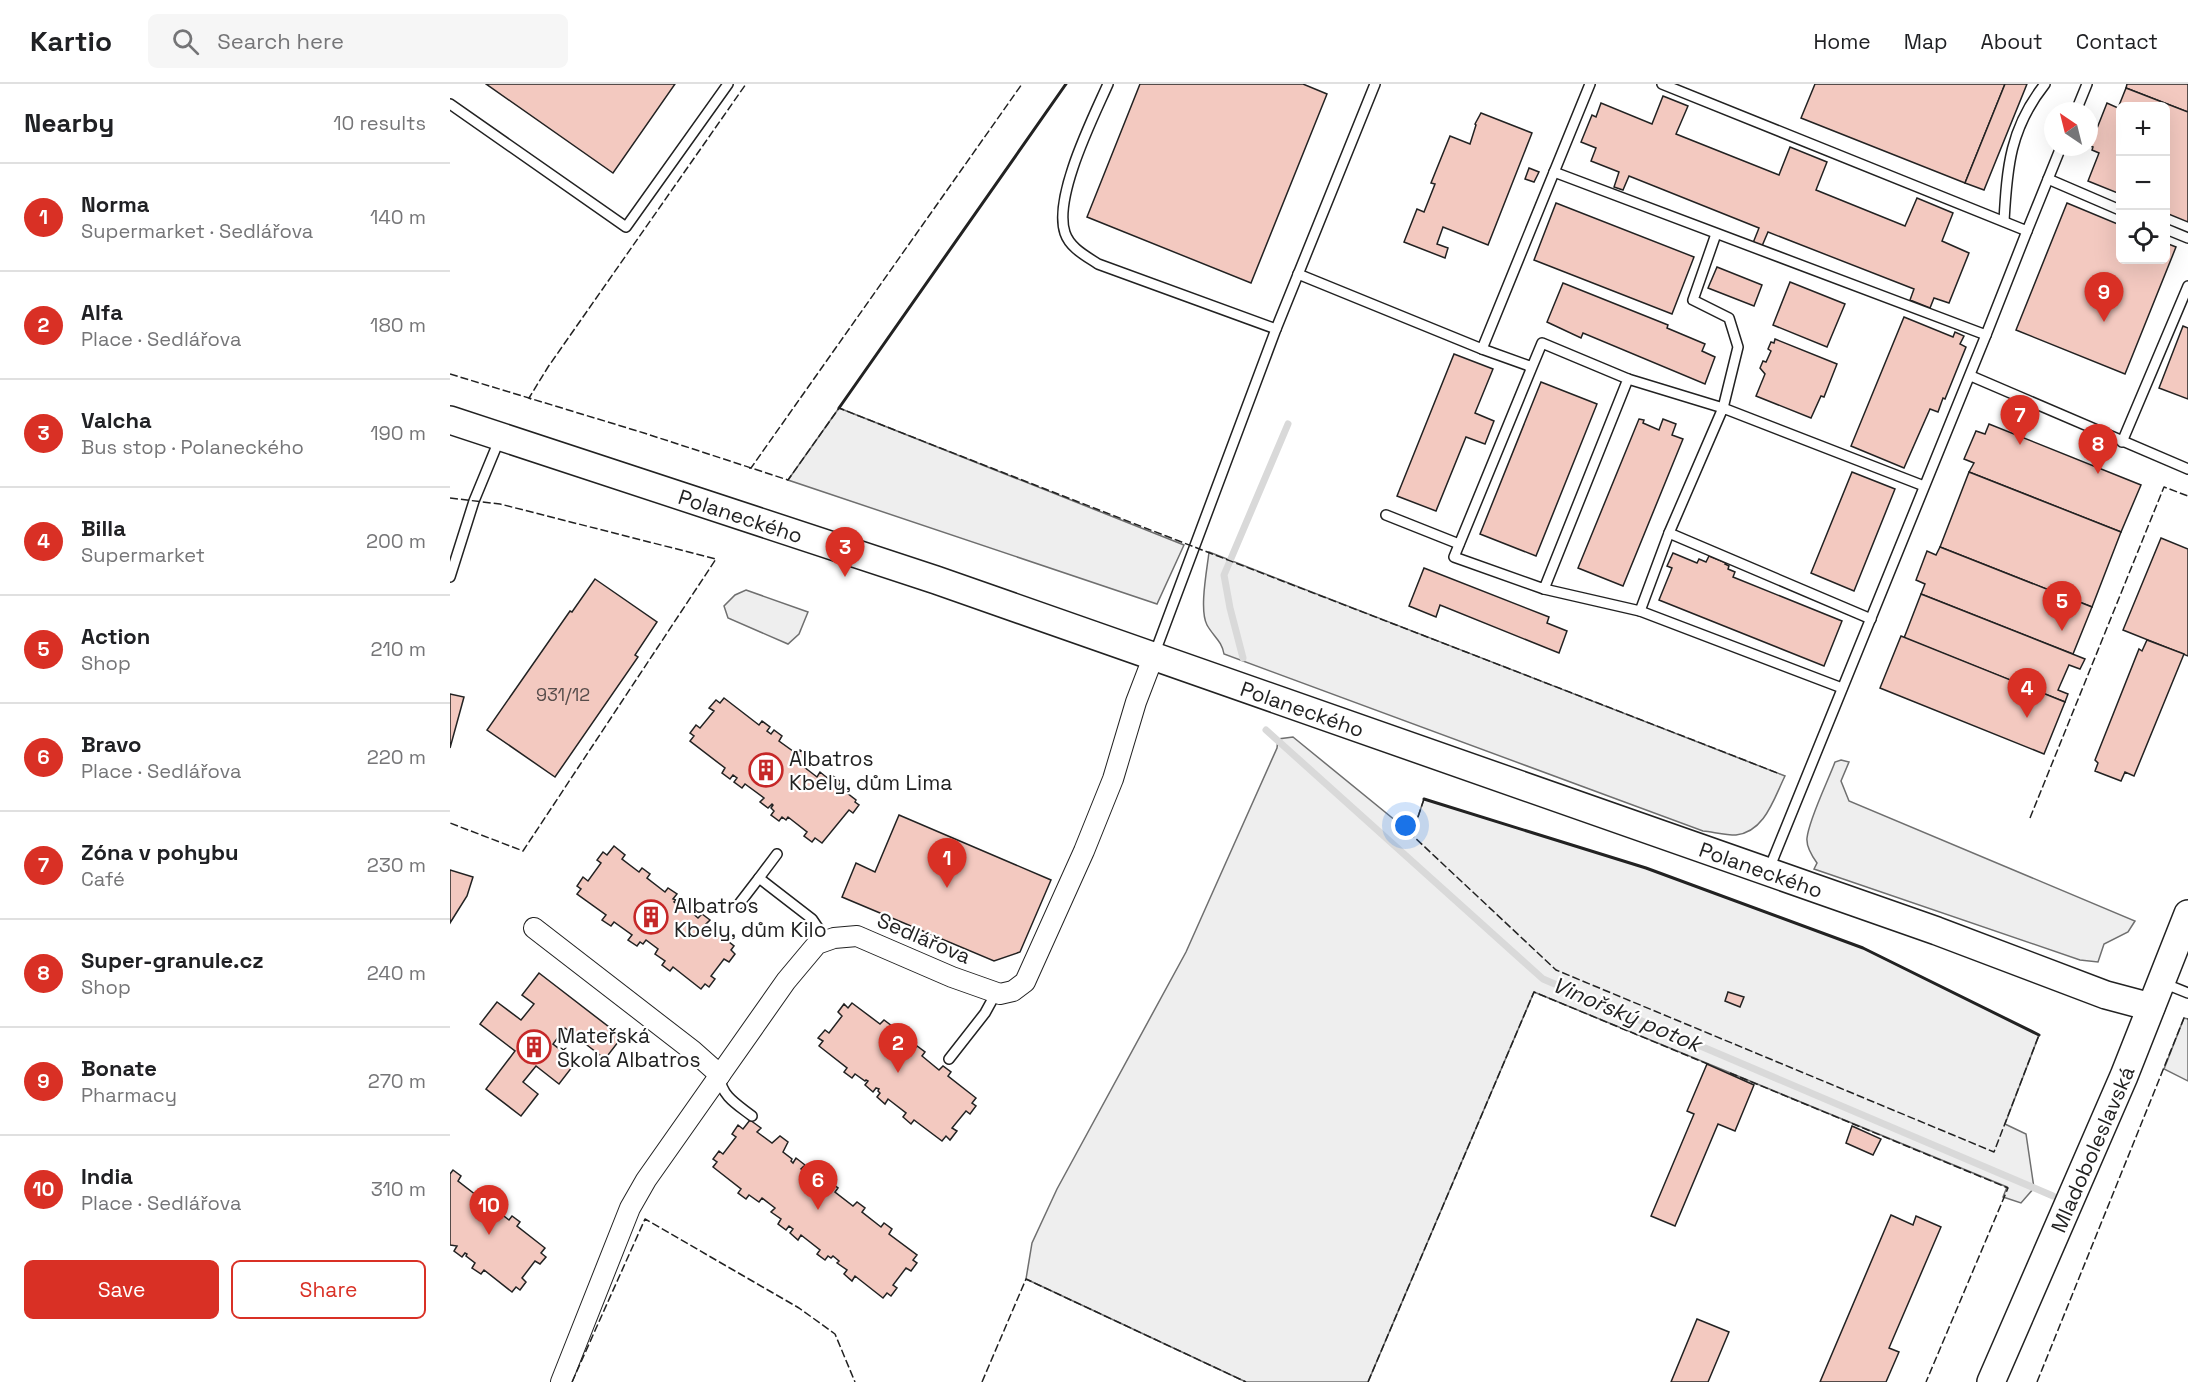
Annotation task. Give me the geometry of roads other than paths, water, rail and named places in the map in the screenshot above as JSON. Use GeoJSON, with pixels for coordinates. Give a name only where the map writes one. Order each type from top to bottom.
{"type":"FeatureCollection","features":[{"type":"Feature","properties":{"kind":"street","name":"Polaneckého"},"geometry":{"type":"LineString","coordinates":[[450,420],[936,580],[1948,935],[2106,995],[2156,994]]}},
{"type":"Feature","properties":{"kind":"street"},"geometry":{"type":"LineString","coordinates":[[996,993],[1012,991],[1025,982],[1034,965],[1113,779],[1136,702],[1154,656]]}},
{"type":"Feature","properties":{"kind":"street","name":"Mladoboleslavská"},"geometry":{"type":"LineString","coordinates":[[1992,1382],[2124,1076],[2188,914]]}},
{"type":"Feature","properties":{"kind":"street"},"geometry":{"type":"LineString","coordinates":[[534,928],[720,1075]]}},
{"type":"Feature","properties":{"kind":"street","name":"Sedlářova"},"geometry":{"type":"LineString","coordinates":[[561,1382],[630,1208],[661,1157],[786,981],[817,944],[856,936],[996,993]]}},
{"type":"Feature","properties":{"kind":"lane"},"geometry":{"type":"LineString","coordinates":[[450,104],[626,227],[728,84]]}},
{"type":"Feature","properties":{"kind":"lane"},"geometry":{"type":"LineString","coordinates":[[1108,84],[1068,183],[1063,220],[1066,235],[1078,251],[1098,264],[1276,329]]}},
{"type":"Feature","properties":{"kind":"lane"},"geometry":{"type":"LineString","coordinates":[[1154,656],[1276,329],[1375,84]]}},
{"type":"Feature","properties":{"kind":"lane"},"geometry":{"type":"LineString","coordinates":[[1482,349],[1590,84]]}},
{"type":"Feature","properties":{"kind":"lane"},"geometry":{"type":"LineString","coordinates":[[1662,84],[2027,231]]}},
{"type":"Feature","properties":{"kind":"lane"},"geometry":{"type":"LineString","coordinates":[[2004,221],[2006,178],[2013,142],[2031,104],[2045,84]]}},
{"type":"Feature","properties":{"kind":"lane"},"geometry":{"type":"LineString","coordinates":[[2080,102],[2087,84]]}},
{"type":"Feature","properties":{"kind":"lane"},"geometry":{"type":"LineString","coordinates":[[1768,872],[1924,486],[1971,376],[2057,156]]}},
{"type":"Feature","properties":{"kind":"lane"},"geometry":{"type":"LineString","coordinates":[[1554,172],[1986,335]]}},
{"type":"Feature","properties":{"kind":"lane"},"geometry":{"type":"LineString","coordinates":[[2048,179],[2116,208]]}},
{"type":"Feature","properties":{"kind":"lane"},"geometry":{"type":"LineString","coordinates":[[2170,231],[2188,238]]}},
{"type":"Feature","properties":{"kind":"lane"},"geometry":{"type":"LineString","coordinates":[[1640,611],[1723,408],[1738,347],[1729,318],[1693,300],[1716,234]]}},
{"type":"Feature","properties":{"kind":"lane"},"geometry":{"type":"LineString","coordinates":[[1298,274],[1532,367]]}},
{"type":"Feature","properties":{"kind":"lane"},"geometry":{"type":"LineString","coordinates":[[2122,442],[2188,286]]}},
{"type":"Feature","properties":{"kind":"lane"},"geometry":{"type":"LineString","coordinates":[[1842,688],[1640,611],[1544,589],[1454,557],[1542,343],[1628,379],[1723,408],[1924,486]]}},
{"type":"Feature","properties":{"kind":"lane"},"geometry":{"type":"LineString","coordinates":[[1971,376],[2188,469]]}},
{"type":"Feature","properties":{"kind":"lane"},"geometry":{"type":"LineString","coordinates":[[1544,589],[1628,379]]}},
{"type":"Feature","properties":{"kind":"lane"},"geometry":{"type":"LineString","coordinates":[[450,577],[474,501],[501,436]]}},
{"type":"Feature","properties":{"kind":"lane"},"geometry":{"type":"LineString","coordinates":[[1386,515],[1459,544]]}},
{"type":"Feature","properties":{"kind":"lane"},"geometry":{"type":"LineString","coordinates":[[1670,533],[1871,619]]}},
{"type":"Feature","properties":{"kind":"lane"},"geometry":{"type":"LineString","coordinates":[[739,904],[777,854]]}},
{"type":"Feature","properties":{"kind":"lane"},"geometry":{"type":"LineString","coordinates":[[759,878],[812,919],[827,941]]}},
{"type":"Feature","properties":{"kind":"lane"},"geometry":{"type":"LineString","coordinates":[[949,1059],[985,1013],[996,993]]}},
{"type":"Feature","properties":{"kind":"lane"},"geometry":{"type":"LineString","coordinates":[[2156,994],[2188,993]]}},
{"type":"Feature","properties":{"kind":"lane"},"geometry":{"type":"LineString","coordinates":[[720,1075],[721,1086],[725,1094],[752,1116]]}},
{"type":"Feature","properties":{"kind":"waterway","name":"Vinořský potok"},"geometry":{"type":"LineString","coordinates":[[1243,658],[1224,575],[1288,424]]}},
{"type":"Feature","properties":{"kind":"waterway","name":"Vinořský potok"},"geometry":{"type":"LineString","coordinates":[[1266,730],[1543,979],[2053,1196]]}},
{"type":"Feature","properties":{"kind":"place","name":"Bonate"},"geometry":{"type":"Point","coordinates":[2104,322]}},
{"type":"Feature","properties":{"kind":"place","name":"Zóna v pohybu"},"geometry":{"type":"Point","coordinates":[2020,445]}},
{"type":"Feature","properties":{"kind":"place","name":"Super-granule.cz"},"geometry":{"type":"Point","coordinates":[2098,474]}},
{"type":"Feature","properties":{"kind":"place","name":"Valcha"},"geometry":{"type":"Point","coordinates":[845,577]}},
{"type":"Feature","properties":{"kind":"place","name":"Action"},"geometry":{"type":"Point","coordinates":[2062,631]}},
{"type":"Feature","properties":{"kind":"place","name":"Billa"},"geometry":{"type":"Point","coordinates":[2027,718]}},
{"type":"Feature","properties":{"kind":"place","name":"Albatros Kbely, dům Lima"},"geometry":{"type":"Point","coordinates":[766,770]}},
{"type":"Feature","properties":{"kind":"place","name":"Norma"},"geometry":{"type":"Point","coordinates":[947,888]}},
{"type":"Feature","properties":{"kind":"place","name":"Albatros Kbely, dům Kilo"},"geometry":{"type":"Point","coordinates":[651,917]}},
{"type":"Feature","properties":{"kind":"place","name":"Mateřská Škola Albatros"},"geometry":{"type":"Point","coordinates":[534,1047]}},
{"type":"Feature","properties":{"kind":"place","name":"Alfa"},"geometry":{"type":"Point","coordinates":[898,1073]}},
{"type":"Feature","properties":{"kind":"place","name":"Bravo"},"geometry":{"type":"Point","coordinates":[818,1210]}},
{"type":"Feature","properties":{"kind":"place","name":"India"},"geometry":{"type":"Point","coordinates":[489,1235]}}]}
